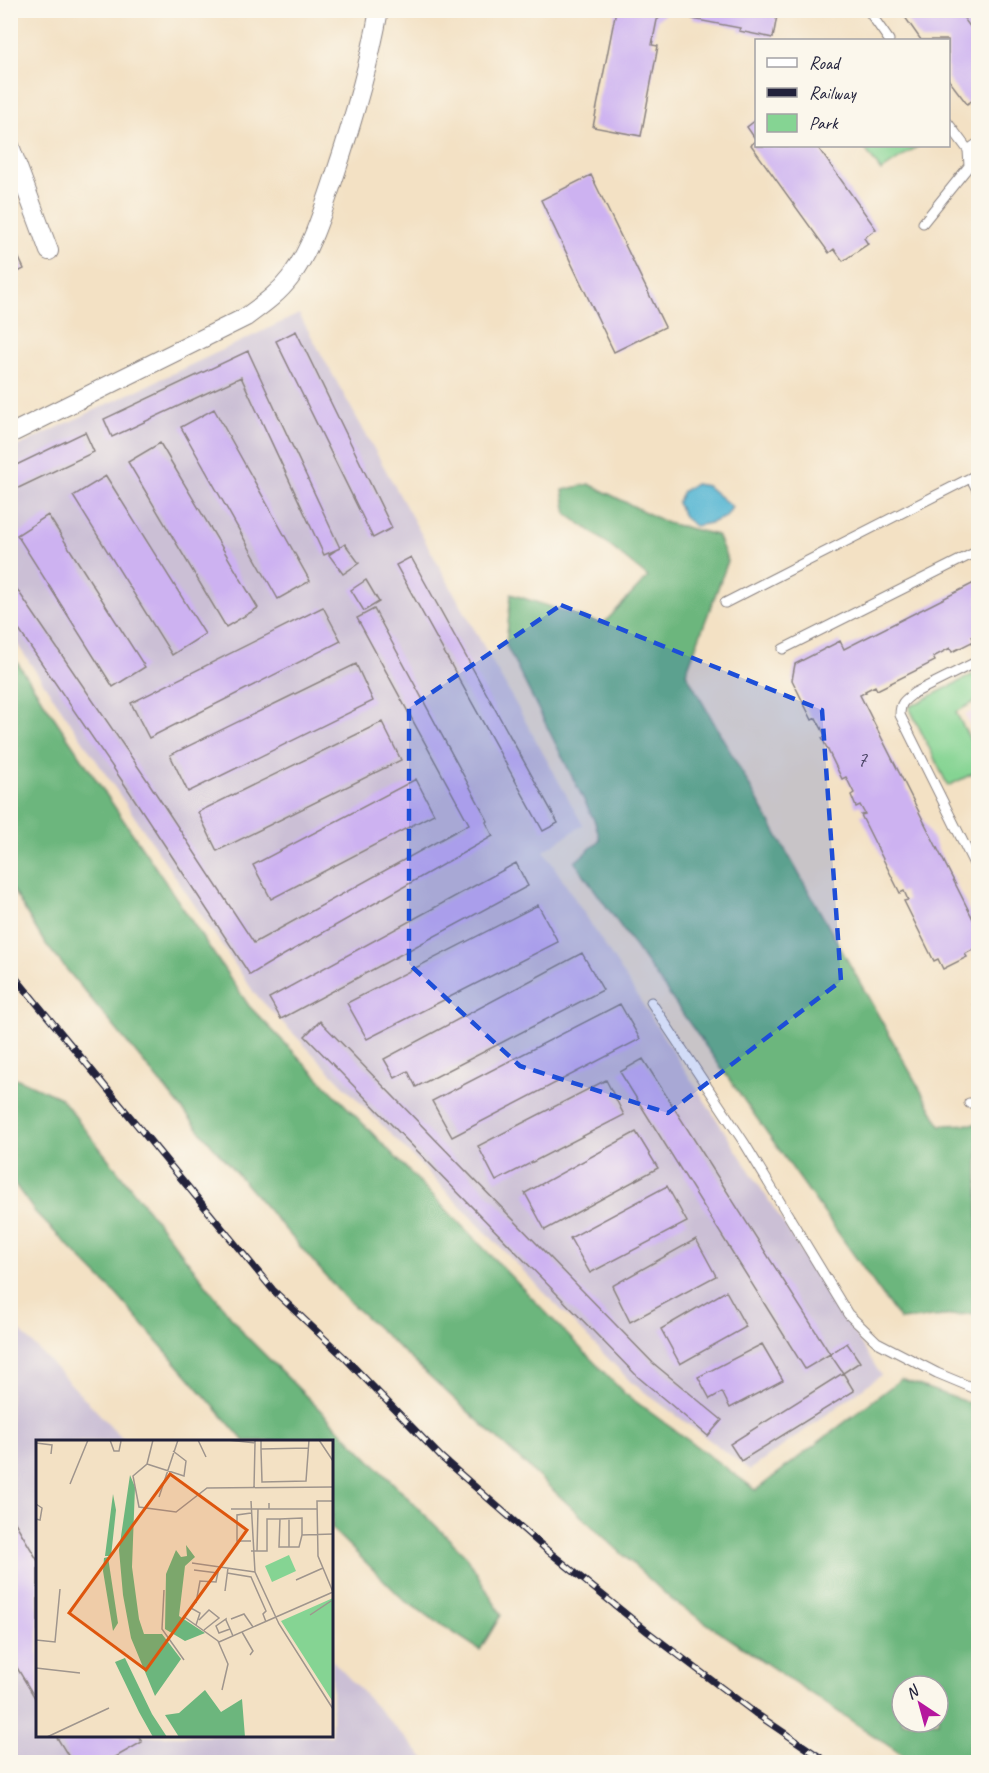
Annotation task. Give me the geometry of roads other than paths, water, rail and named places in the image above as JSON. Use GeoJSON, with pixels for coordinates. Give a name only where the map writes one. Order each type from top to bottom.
{"type":"FeatureCollection","features":[{"type":"Feature","properties":{"kind":"street"},"geometry":{"type":"LineString","coordinates":[[10,434],[246,317],[274,296],[289,279],[302,260],[317,229],[358,101],[379,10]]}},
{"type":"Feature","properties":{"kind":"street"},"geometry":{"type":"LineString","coordinates":[[10,146],[49,251]]}},
{"type":"Feature","properties":{"kind":"lane"},"geometry":{"type":"LineString","coordinates":[[868,10],[888,39]]}},
{"type":"Feature","properties":{"kind":"lane"},"geometry":{"type":"LineString","coordinates":[[923,223],[969,166],[968,150],[950,126]]}},
{"type":"Feature","properties":{"kind":"lane"},"geometry":{"type":"LineString","coordinates":[[968,150],[978,142]]}},
{"type":"Feature","properties":{"kind":"lane"},"geometry":{"type":"LineString","coordinates":[[725,603],[975,476],[978,492]]}},
{"type":"Feature","properties":{"kind":"lane"},"geometry":{"type":"LineString","coordinates":[[783,649],[978,551]]}},
{"type":"Feature","properties":{"kind":"lane"},"geometry":{"type":"LineString","coordinates":[[978,661],[914,693],[900,707],[903,723],[978,872]]}},
{"type":"Feature","properties":{"kind":"lane"},"geometry":{"type":"LineString","coordinates":[[651,1002],[746,1144],[848,1314],[877,1342],[937,1373],[978,1389]]}},
{"type":"Feature","properties":{"kind":"water"},"geometry":{"type":"Polygon","coordinates":[[[695,484],[707,486],[732,507],[726,517],[695,526],[685,518],[677,503],[683,491],[695,484]]]}},
{"type":"Feature","properties":{"kind":"railway"},"geometry":{"type":"LineString","coordinates":[[10,971],[273,1290],[345,1358],[441,1457],[547,1550],[648,1632],[755,1713],[827,1762]]}}]}
